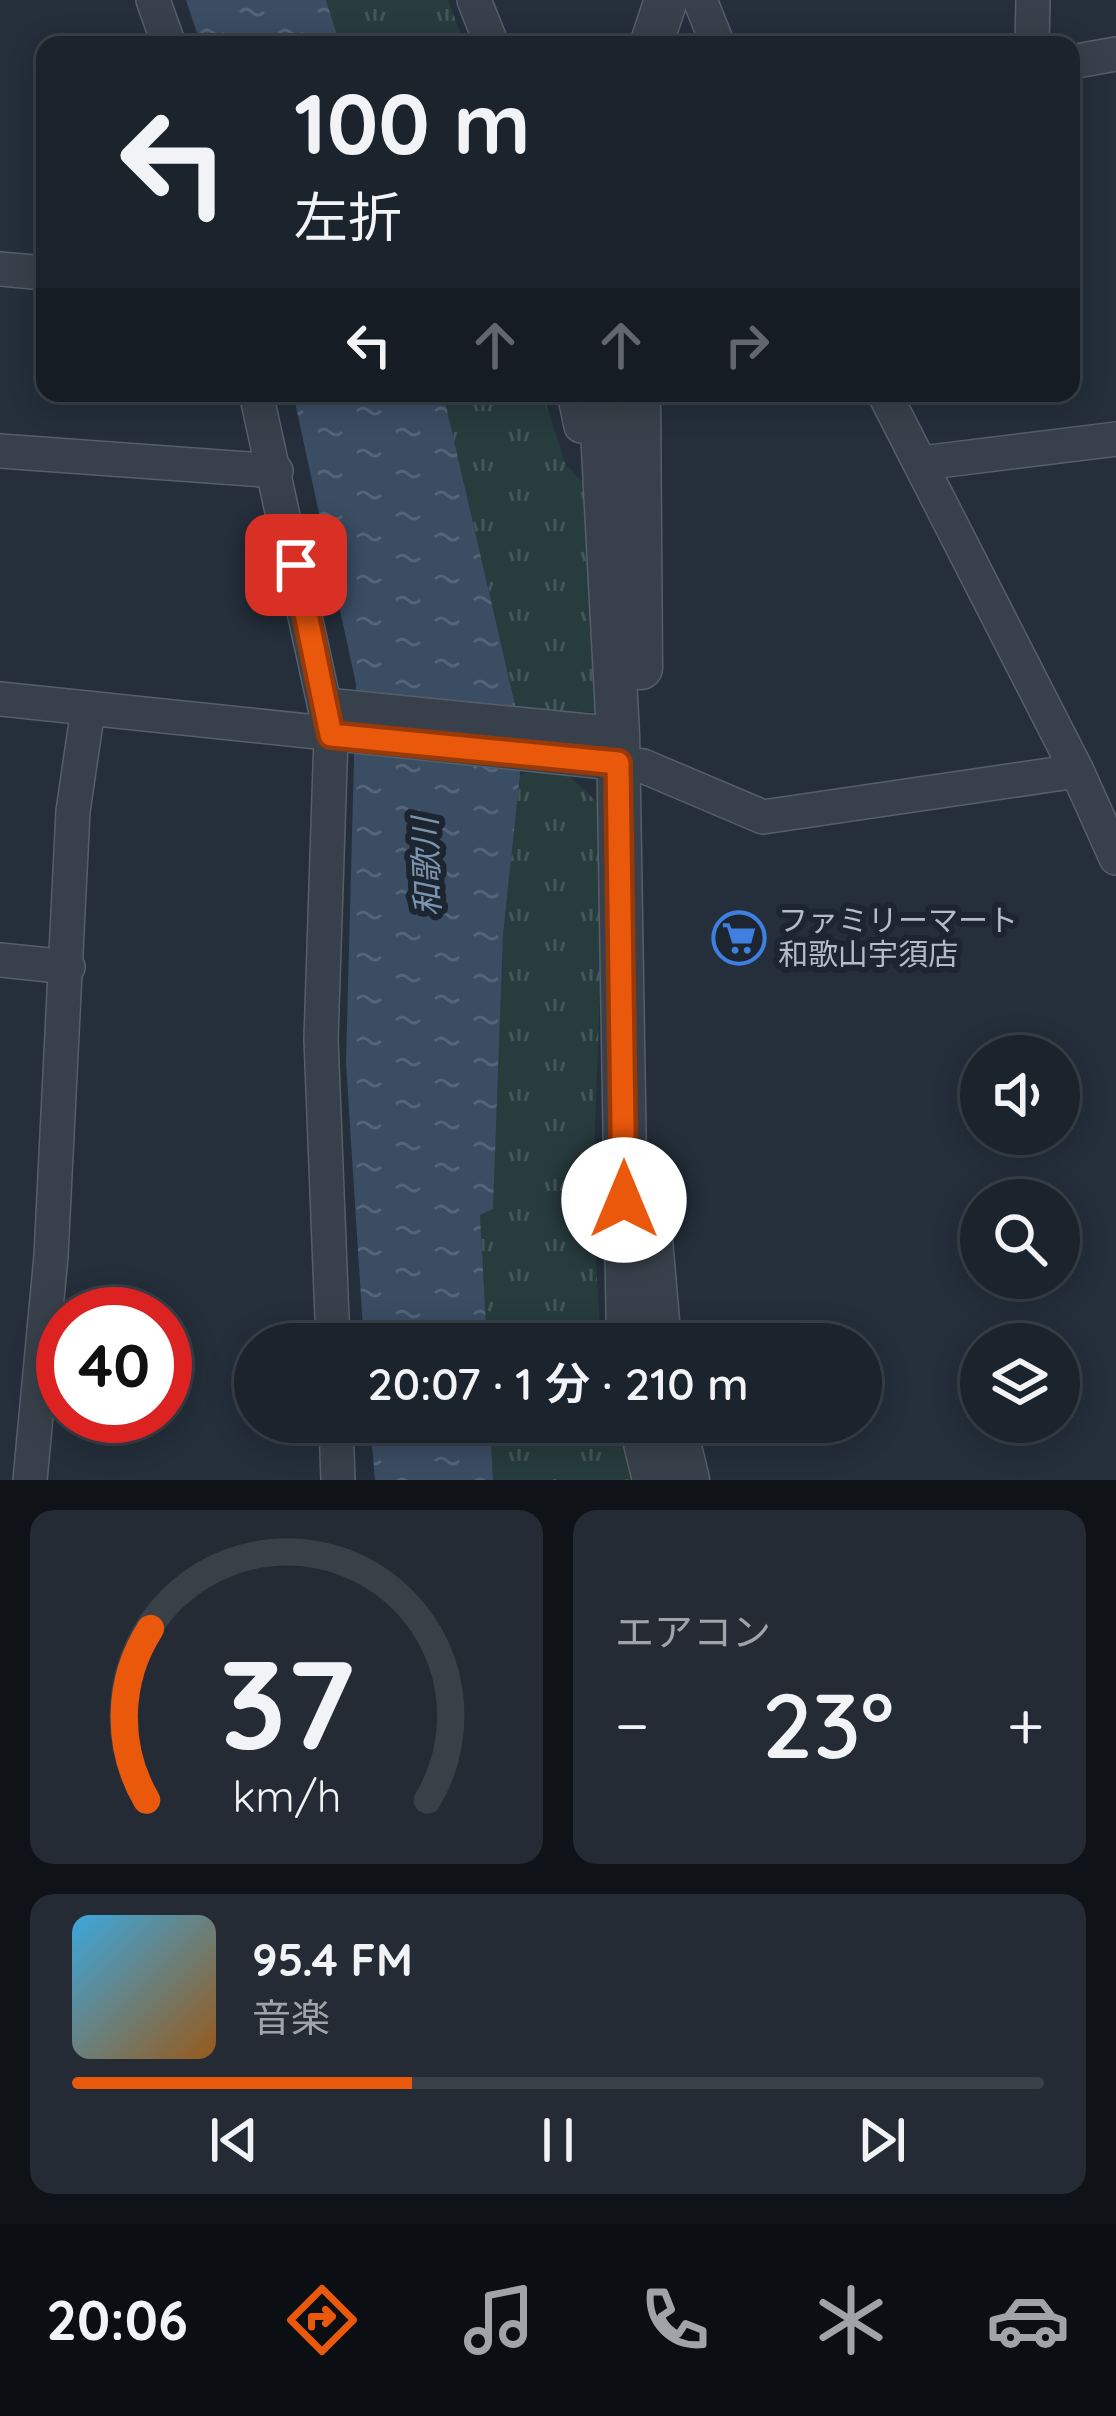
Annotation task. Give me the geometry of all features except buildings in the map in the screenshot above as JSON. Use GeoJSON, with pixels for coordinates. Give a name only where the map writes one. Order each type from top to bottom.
{"type":"FeatureCollection","features":[{"type":"Feature","properties":{"kind":"street"},"geometry":{"type":"LineString","coordinates":[[153,0],[166,36]]}},
{"type":"Feature","properties":{"kind":"street"},"geometry":{"type":"LineString","coordinates":[[474,0],[488,36]]}},
{"type":"Feature","properties":{"kind":"street"},"geometry":{"type":"LineString","coordinates":[[654,36],[666,0]]}},
{"type":"Feature","properties":{"kind":"street"},"geometry":{"type":"LineString","coordinates":[[685,36],[697,0]]}},
{"type":"Feature","properties":{"kind":"street"},"geometry":{"type":"LineString","coordinates":[[697,0],[714,36]]}},
{"type":"Feature","properties":{"kind":"street"},"geometry":{"type":"LineString","coordinates":[[1032,36],[1033,0]]}},
{"type":"Feature","properties":{"kind":"street"},"geometry":{"type":"LineString","coordinates":[[1080,60],[1116,54]]}},
{"type":"Feature","properties":{"kind":"street"},"geometry":{"type":"LineString","coordinates":[[0,269],[36,272]]}},
{"type":"Feature","properties":{"kind":"street"},"geometry":{"type":"LineString","coordinates":[[258,402],[341,721],[321,1039],[332,1323]]}},
{"type":"Feature","properties":{"kind":"street"},"geometry":{"type":"LineString","coordinates":[[627,1323],[613,751],[639,402]]}},
{"type":"Feature","properties":{"kind":"street"},"geometry":{"type":"LineString","coordinates":[[889,402],[1077,771],[1116,858]]}},
{"type":"Feature","properties":{"kind":"street"},"geometry":{"type":"LineString","coordinates":[[592,403],[613,751],[657,1323]]}},
{"type":"Feature","properties":{"kind":"street"},"geometry":{"type":"LineString","coordinates":[[922,463],[1116,439]]}},
{"type":"Feature","properties":{"kind":"street"},"geometry":{"type":"LineString","coordinates":[[0,451],[276,471]]}},
{"type":"Feature","properties":{"kind":"street"},"geometry":{"type":"LineString","coordinates":[[0,699],[88,709],[341,721],[613,751],[764,817],[1077,771]]}},
{"type":"Feature","properties":{"kind":"street"},"geometry":{"type":"LineString","coordinates":[[31,1480],[51,1256],[73,811],[88,709]]}},
{"type":"Feature","properties":{"kind":"street"},"geometry":{"type":"LineString","coordinates":[[0,960],[68,967]]}},
{"type":"Feature","properties":{"kind":"street"},"geometry":{"type":"LineString","coordinates":[[337,1443],[338,1480]]}},
{"type":"Feature","properties":{"kind":"street"},"geometry":{"type":"LineString","coordinates":[[645,1443],[654,1480]]}},
{"type":"Feature","properties":{"kind":"street"},"geometry":{"type":"LineString","coordinates":[[679,1443],[688,1480]]}},
{"type":"Feature","properties":{"kind":"green space"},"geometry":{"type":"Polygon","coordinates":[[[326,0],[448,0],[462,36],[337,36],[326,0]]]}},
{"type":"Feature","properties":{"kind":"green space"},"geometry":{"type":"Polygon","coordinates":[[[445,402],[545,402],[566,465],[597,497],[607,713],[516,709],[445,402]]]}},
{"type":"Feature","properties":{"kind":"green space"},"geometry":{"type":"Polygon","coordinates":[[[556,764],[597,802],[604,890],[592,1200],[600,1323],[486,1323],[480,1214],[493,1209],[503,935],[520,775],[556,764]]]}},
{"type":"Feature","properties":{"kind":"green space"},"geometry":{"type":"Polygon","coordinates":[[[491,1443],[623,1443],[634,1480],[493,1480],[491,1443]]]}},
{"type":"Feature","properties":{"kind":"water"},"geometry":{"type":"Polygon","coordinates":[[[186,0],[326,0],[337,36],[198,36],[186,0]]]}},
{"type":"Feature","properties":{"kind":"water","name":"和歌川"},"geometry":{"type":"Polygon","coordinates":[[[295,402],[445,402],[516,709],[520,775],[503,935],[493,1209],[480,1215],[486,1323],[363,1323],[346,1063],[356,684],[295,402]]]}},
{"type":"Feature","properties":{"kind":"water"},"geometry":{"type":"Polygon","coordinates":[[[372,1443],[491,1443],[493,1480],[375,1480],[372,1443]]]}},
{"type":"Feature","properties":{"kind":"place","name":"ファミリーマート 和歌山宇須店"},"geometry":{"type":"Point","coordinates":[739,938]}},
{"type":"Feature","properties":{"kind":"route"},"geometry":{"type":"LineString","coordinates":[[296,565],[331,735],[618,763],[624,1200]]}}]}
